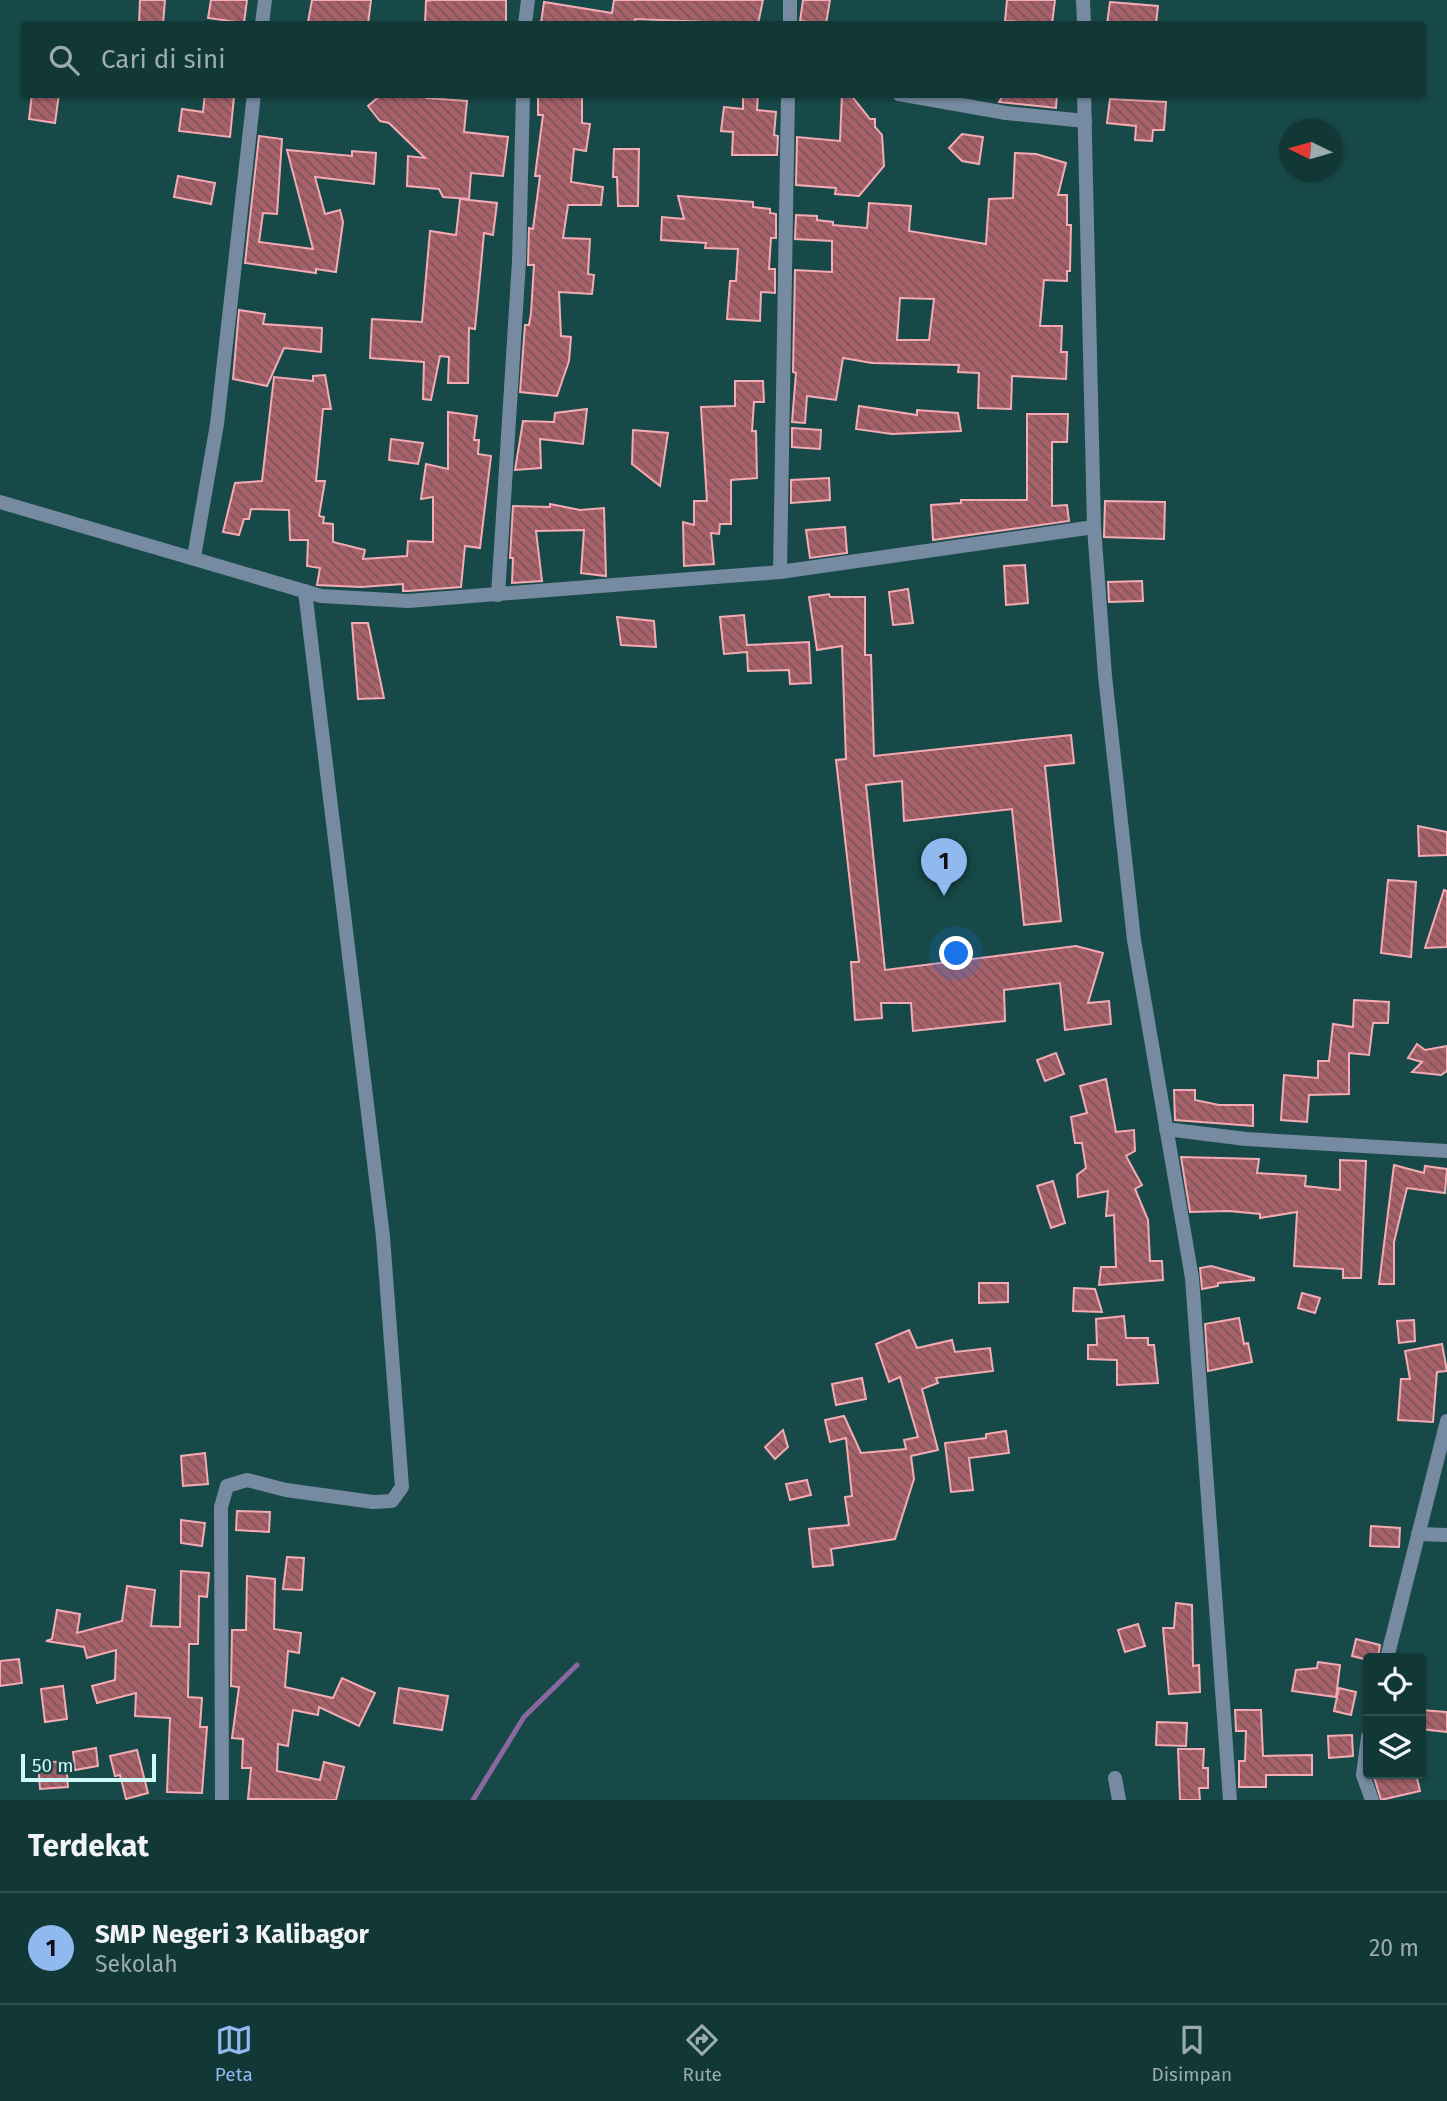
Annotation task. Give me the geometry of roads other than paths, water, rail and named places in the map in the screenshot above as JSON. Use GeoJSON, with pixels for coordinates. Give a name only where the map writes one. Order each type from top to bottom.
{"type":"FeatureCollection","features":[{"type":"Feature","properties":{"kind":"street"},"geometry":{"type":"LineString","coordinates":[[262,21],[265,0]]}},
{"type":"Feature","properties":{"kind":"street"},"geometry":{"type":"LineString","coordinates":[[525,21],[528,0]]}},
{"type":"Feature","properties":{"kind":"street"},"geometry":{"type":"LineString","coordinates":[[790,0],[790,21]]}},
{"type":"Feature","properties":{"kind":"street"},"geometry":{"type":"LineString","coordinates":[[1083,0],[1084,21]]}},
{"type":"Feature","properties":{"kind":"street"},"geometry":{"type":"LineString","coordinates":[[194,557],[217,424],[254,98]]}},
{"type":"Feature","properties":{"kind":"street"},"geometry":{"type":"LineString","coordinates":[[498,595],[519,261],[523,98]]}},
{"type":"Feature","properties":{"kind":"street"},"geometry":{"type":"LineString","coordinates":[[780,572],[788,98]]}},
{"type":"Feature","properties":{"kind":"street"},"geometry":{"type":"LineString","coordinates":[[922,98],[1006,113],[1085,121]]}},
{"type":"Feature","properties":{"kind":"street"},"geometry":{"type":"LineString","coordinates":[[1084,98],[1094,527],[1123,859],[1146,1024],[1192,1278],[1230,1800]]}},
{"type":"Feature","properties":{"kind":"street"},"geometry":{"type":"LineString","coordinates":[[0,502],[305,591],[353,599],[408,601],[780,572],[1094,527]]}},
{"type":"Feature","properties":{"kind":"street"},"geometry":{"type":"LineString","coordinates":[[222,1800],[221,1507],[227,1486],[247,1480],[286,1490],[373,1502],[392,1501],[402,1487],[383,1237],[305,591]]}},
{"type":"Feature","properties":{"kind":"street"},"geometry":{"type":"LineString","coordinates":[[1166,1129],[1256,1140],[1447,1151]]}},
{"type":"Feature","properties":{"kind":"street"},"geometry":{"type":"LineString","coordinates":[[1388,1653],[1447,1421]]}},
{"type":"Feature","properties":{"kind":"street"},"geometry":{"type":"LineString","coordinates":[[1418,1534],[1447,1535]]}},
{"type":"Feature","properties":{"kind":"street"},"geometry":{"type":"LineString","coordinates":[[1115,1778],[1119,1800]]}},
{"type":"Feature","properties":{"kind":"street"},"geometry":{"type":"LineString","coordinates":[[1364,1779],[1372,1800]]}},
{"type":"Feature","properties":{"kind":"waterway"},"geometry":{"type":"LineString","coordinates":[[473,1800],[524,1717],[577,1665]]}},
{"type":"Feature","properties":{"kind":"place","name":"SMP Negeri 3 Kalibagor"},"geometry":{"type":"Point","coordinates":[944,896]}}]}
